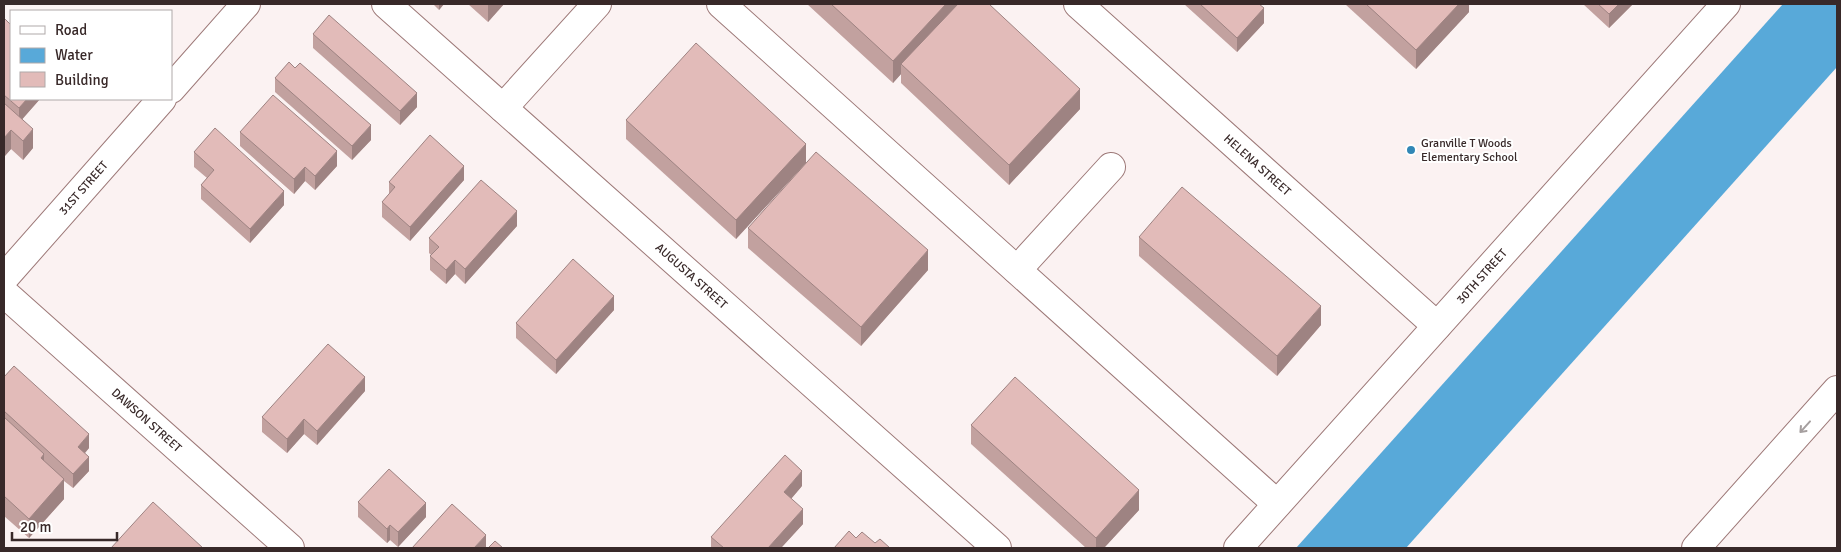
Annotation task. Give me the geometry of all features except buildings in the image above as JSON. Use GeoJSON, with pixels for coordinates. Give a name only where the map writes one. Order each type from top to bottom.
{"type":"FeatureCollection","features":[{"type":"Feature","properties":{"kind":"main road"},"geometry":{"type":"LineString","coordinates":[[172,88],[246,4]]}},
{"type":"Feature","properties":{"kind":"main road","name":"AUGUSTA STREET"},"geometry":{"type":"LineString","coordinates":[[386,4],[997,548]]}},
{"type":"Feature","properties":{"kind":"main road"},"geometry":{"type":"LineString","coordinates":[[503,108],[597,4]]}},
{"type":"Feature","properties":{"kind":"main road"},"geometry":{"type":"LineString","coordinates":[[722,4],[1277,504]]}},
{"type":"Feature","properties":{"kind":"main road","name":"HELENA STREET"},"geometry":{"type":"LineString","coordinates":[[1078,4],[1437,326]]}},
{"type":"Feature","properties":{"kind":"main road","name":"30TH STREET"},"geometry":{"type":"LineString","coordinates":[[1238,548],[1726,4]]}},
{"type":"Feature","properties":{"kind":"main road","name":"31ST STREET"},"geometry":{"type":"LineString","coordinates":[[4,278],[161,100]]}},
{"type":"Feature","properties":{"kind":"main road"},"geometry":{"type":"LineString","coordinates":[[1017,270],[1111,167]]}},
{"type":"Feature","properties":{"kind":"main road","name":"DAWSON STREET"},"geometry":{"type":"LineString","coordinates":[[4,293],[290,548]]}},
{"type":"Feature","properties":{"kind":"main road"},"geometry":{"type":"LineString","coordinates":[[1696,548],[1837,390]]}},
{"type":"Feature","properties":{"kind":"water"},"geometry":{"type":"Polygon","coordinates":[[[1783,4],[1837,4],[1837,67],[1406,548],[1296,548],[1783,4]]]}},
{"type":"Feature","properties":{"kind":"place","name":"Granville T Woods Elementary School"},"geometry":{"type":"Point","coordinates":[1411,150]}}]}
